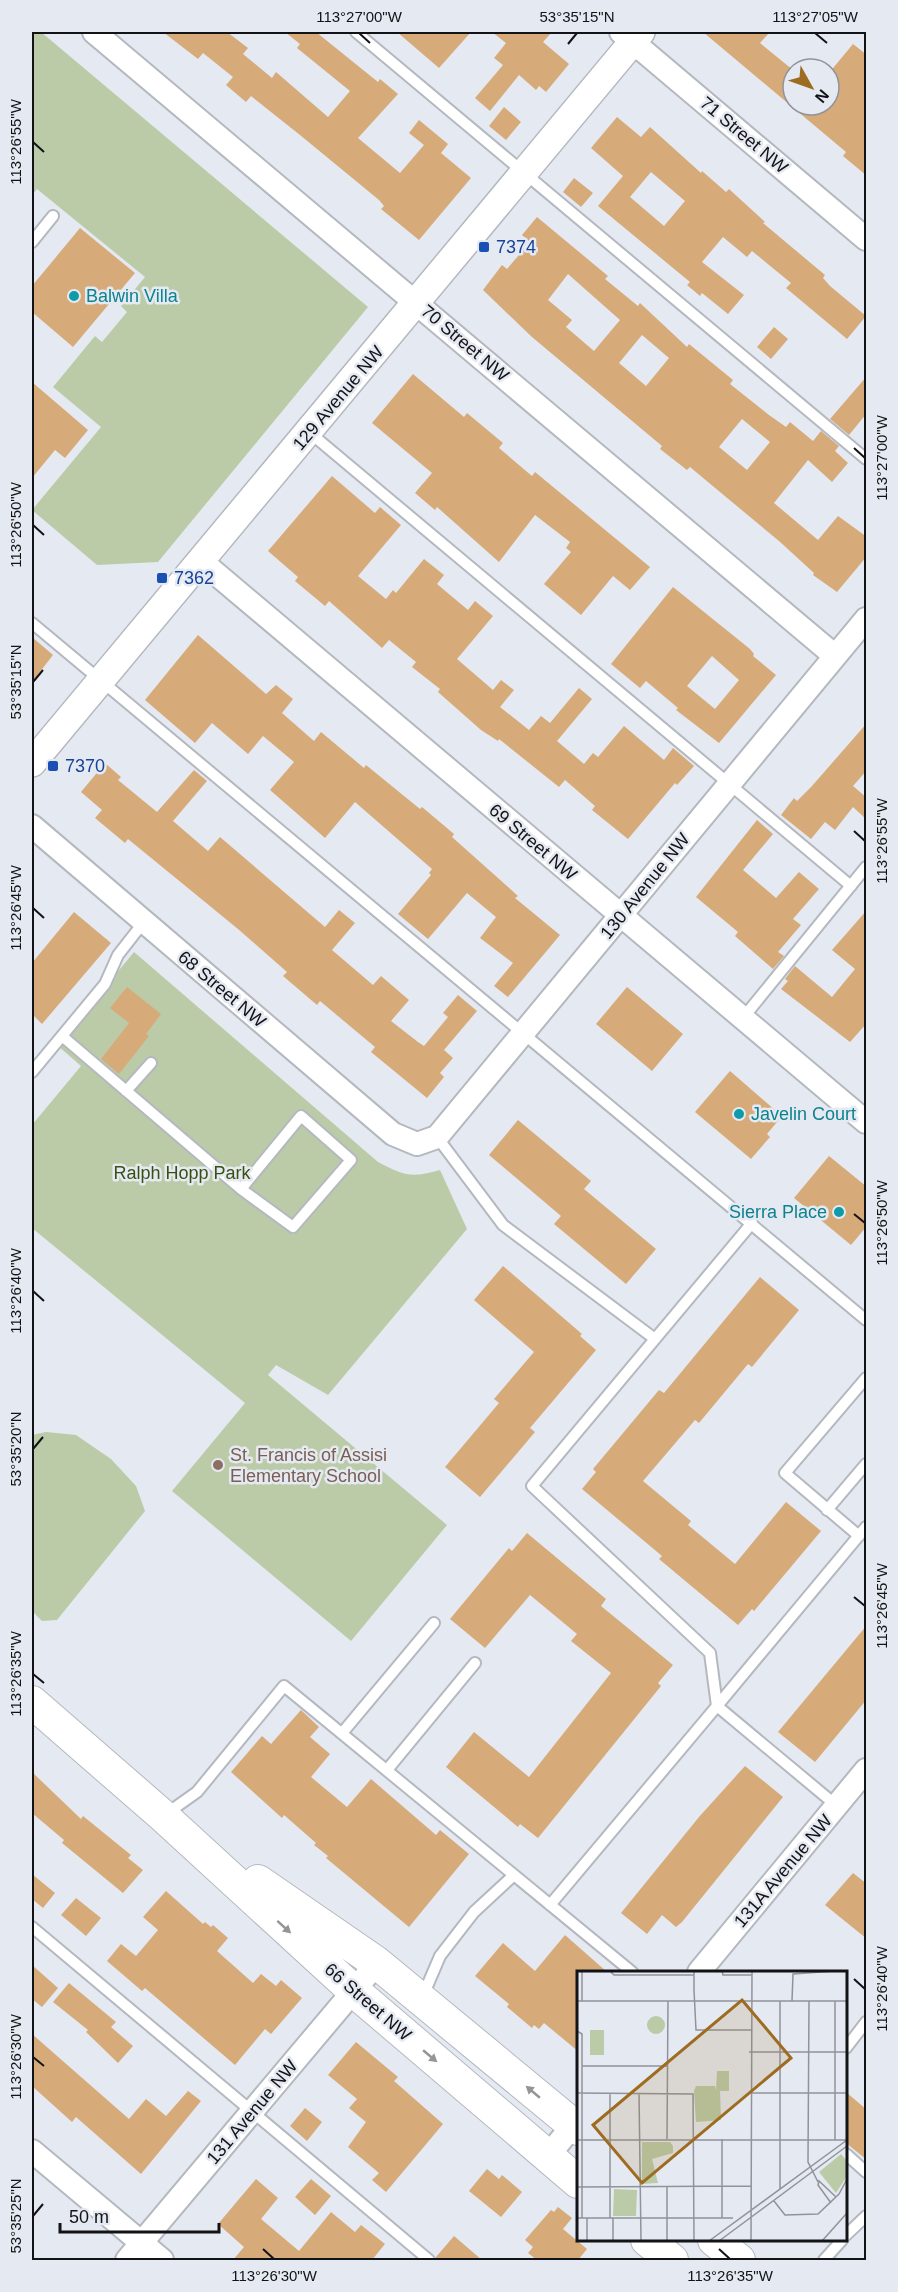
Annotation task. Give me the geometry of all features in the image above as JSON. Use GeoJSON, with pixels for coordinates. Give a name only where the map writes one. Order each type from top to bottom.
{"type":"FeatureCollection","features":[{"type":"Feature","properties":{"kind":"main road","name":"66 Street NW"},"geometry":{"type":"LineString","coordinates":[[32,1702],[163,1816],[354,1991],[577,2180]]}},
{"type":"Feature","properties":{"kind":"main road","name":"66 Street NW"},"geometry":{"type":"LineString","coordinates":[[163,1816],[377,1963],[577,2124]]}},
{"type":"Feature","properties":{"kind":"main road"},"geometry":{"type":"LineString","coordinates":[[648,2241],[672,2260]]}},
{"type":"Feature","properties":{"kind":"main road"},"geometry":{"type":"LineString","coordinates":[[715,2241],[739,2260]]}},
{"type":"Feature","properties":{"kind":"street","name":"70 Street NW"},"geometry":{"type":"LineString","coordinates":[[94,32],[835,656]]}},
{"type":"Feature","properties":{"kind":"street","name":"129 Avenue NW"},"geometry":{"type":"LineString","coordinates":[[32,762],[418,303],[525,173],[632,35]]}},
{"type":"Feature","properties":{"kind":"street","name":"71 Street NW"},"geometry":{"type":"LineString","coordinates":[[632,35],[867,239]]}},
{"type":"Feature","properties":{"kind":"street","name":"69 Street NW"},"geometry":{"type":"LineString","coordinates":[[201,561],[867,1122]]}},
{"type":"Feature","properties":{"kind":"street","name":"130 Avenue NW"},"geometry":{"type":"LineString","coordinates":[[427,1141],[524,1033],[867,619]]}},
{"type":"Feature","properties":{"kind":"street","name":"68 Street NW"},"geometry":{"type":"LineString","coordinates":[[32,826],[393,1134],[427,1141]]}},
{"type":"Feature","properties":{"kind":"street","name":"131A Avenue NW"},"geometry":{"type":"LineString","coordinates":[[700,1971],[867,1770]]}},
{"type":"Feature","properties":{"kind":"street","name":"131 Avenue NW"},"geometry":{"type":"LineString","coordinates":[[134,2252],[377,1963]]}},
{"type":"Feature","properties":{"kind":"street"},"geometry":{"type":"LineString","coordinates":[[548,2156],[577,2124]]}},
{"type":"Feature","properties":{"kind":"street"},"geometry":{"type":"LineString","coordinates":[[32,2151],[134,2252],[162,2260]]}},
{"type":"Feature","properties":{"kind":"lane"},"geometry":{"type":"LineString","coordinates":[[356,32],[867,459]]}},
{"type":"Feature","properties":{"kind":"lane"},"geometry":{"type":"LineString","coordinates":[[32,242],[53,216]]}},
{"type":"Feature","properties":{"kind":"lane"},"geometry":{"type":"LineString","coordinates":[[309,432],[851,886]]}},
{"type":"Feature","properties":{"kind":"lane"},"geometry":{"type":"LineString","coordinates":[[32,623],[867,1320]]}},
{"type":"Feature","properties":{"kind":"lane"},"geometry":{"type":"LineString","coordinates":[[743,1018],[867,867]]}},
{"type":"Feature","properties":{"kind":"lane"},"geometry":{"type":"LineString","coordinates":[[32,1072],[105,984],[118,955],[143,923]]}},
{"type":"Feature","properties":{"kind":"lane"},"geometry":{"type":"LineString","coordinates":[[62,1036],[241,1189],[294,1227],[351,1160],[301,1116],[241,1189]]}},
{"type":"Feature","properties":{"kind":"lane"},"geometry":{"type":"LineString","coordinates":[[126,1091],[151,1063]]}},
{"type":"Feature","properties":{"kind":"lane"},"geometry":{"type":"LineString","coordinates":[[427,1141],[503,1225],[655,1339]]}},
{"type":"Feature","properties":{"kind":"lane"},"geometry":{"type":"LineString","coordinates":[[752,1223],[532,1486],[710,1653],[717,1706],[837,1806]]}},
{"type":"Feature","properties":{"kind":"lane"},"geometry":{"type":"LineString","coordinates":[[859,1536],[785,1473],[867,1378]]}},
{"type":"Feature","properties":{"kind":"lane"},"geometry":{"type":"LineString","coordinates":[[827,1510],[867,1464]]}},
{"type":"Feature","properties":{"kind":"lane"},"geometry":{"type":"LineString","coordinates":[[550,1905],[867,1527]]}},
{"type":"Feature","properties":{"kind":"lane"},"geometry":{"type":"LineString","coordinates":[[342,1732],[434,1623]]}},
{"type":"Feature","properties":{"kind":"lane"},"geometry":{"type":"LineString","coordinates":[[387,1770],[475,1663]]}},
{"type":"Feature","properties":{"kind":"lane"},"geometry":{"type":"LineString","coordinates":[[163,1816],[197,1792],[284,1686],[631,1971]]}},
{"type":"Feature","properties":{"kind":"lane"},"geometry":{"type":"LineString","coordinates":[[422,2000],[440,1956],[474,1912],[514,1875]]}},
{"type":"Feature","properties":{"kind":"lane"},"geometry":{"type":"LineString","coordinates":[[32,1927],[429,2260]]}},
{"type":"Feature","properties":{"kind":"lane"},"geometry":{"type":"LineString","coordinates":[[847,2047],[867,2022]]}},
{"type":"Feature","properties":{"kind":"lane"},"geometry":{"type":"LineString","coordinates":[[847,2155],[867,2172]]}},
{"type":"Feature","properties":{"kind":"lane"},"geometry":{"type":"LineString","coordinates":[[847,2234],[856,2223],[867,2216]]}},
{"type":"Feature","properties":{"kind":"lane"},"geometry":{"type":"LineString","coordinates":[[824,2260],[841,2241]]}},
{"type":"Feature","properties":{"kind":"green space"},"geometry":{"type":"Polygon","coordinates":[[[32,32],[41,32],[368,307],[158,562],[97,565],[32,510],[101,427],[53,387],[95,336],[102,342],[127,312],[121,306],[145,277],[37,189],[32,195],[32,32]]]}},
{"type":"Feature","properties":{"kind":"green space","name":"Ralph Hopp Park"},"geometry":{"type":"Polygon","coordinates":[[[134,952],[378,1162],[402,1173],[415,1175],[440,1170],[467,1229],[328,1395],[276,1365],[268,1375],[447,1525],[351,1641],[172,1491],[245,1403],[32,1228],[32,1125],[81,1066],[57,1045],[134,952]]]}},
{"type":"Feature","properties":{"kind":"green space"},"geometry":{"type":"Polygon","coordinates":[[[46,1432],[76,1435],[111,1459],[136,1486],[145,1511],[57,1620],[42,1621],[32,1611],[32,1435],[46,1432]]]}},
{"type":"Feature","properties":{"kind":"building"},"geometry":{"type":"Polygon","coordinates":[[[163,32],[227,32],[248,48],[243,54],[272,78],[276,72],[328,117],[350,91],[297,48],[300,44],[285,32],[316,32],[378,82],[380,79],[398,94],[358,138],[400,173],[424,145],[409,133],[419,120],[448,144],[441,153],[471,178],[419,240],[381,209],[384,206],[379,200],[300,135],[251,96],[246,102],[226,85],[233,77],[203,53],[198,59],[163,32]]]}},
{"type":"Feature","properties":{"kind":"building"},"geometry":{"type":"Polygon","coordinates":[[[397,32],[471,32],[439,68],[397,32]]]}},
{"type":"Feature","properties":{"kind":"building"},"geometry":{"type":"Polygon","coordinates":[[[492,32],[552,32],[543,42],[569,64],[546,92],[539,86],[536,90],[519,75],[490,111],[475,98],[503,65],[494,58],[506,43],[492,32]]]}},
{"type":"Feature","properties":{"kind":"building"},"geometry":{"type":"Polygon","coordinates":[[[703,32],[770,32],[760,43],[781,60],[781,97],[703,32]]]}},
{"type":"Feature","properties":{"kind":"building"},"geometry":{"type":"Polygon","coordinates":[[[853,44],[867,55],[867,176],[843,156],[846,152],[804,117],[841,117],[841,58],[853,44]]]}},
{"type":"Feature","properties":{"kind":"building"},"geometry":{"type":"Polygon","coordinates":[[[504,107],[521,122],[506,140],[489,126],[504,107]]]}},
{"type":"Feature","properties":{"kind":"building"},"geometry":{"type":"Polygon","coordinates":[[[617,117],[641,137],[650,127],[701,173],[702,171],[726,192],[729,189],[765,222],[763,223],[825,275],[823,278],[830,286],[866,316],[847,339],[786,288],[791,283],[752,251],[747,257],[723,237],[702,262],[744,295],[728,314],[702,293],[700,296],[687,285],[690,282],[598,206],[623,176],[591,148],[617,117]],[[651,172],[630,197],[664,226],[685,201],[651,172]]]}},
{"type":"Feature","properties":{"kind":"building"},"geometry":{"type":"Polygon","coordinates":[[[574,178],[593,193],[581,207],[563,192],[574,178]]]}},
{"type":"Feature","properties":{"kind":"building"},"geometry":{"type":"Polygon","coordinates":[[[537,217],[608,276],[605,279],[638,306],[640,303],[687,347],[689,344],[733,380],[730,384],[769,415],[786,427],[790,422],[813,441],[821,431],[839,446],[835,451],[848,463],[832,482],[808,460],[774,503],[818,540],[838,516],[867,537],[867,556],[837,592],[813,575],[814,573],[779,541],[690,467],[687,470],[660,449],[662,446],[532,337],[483,290],[502,265],[507,269],[530,242],[522,235],[537,217]],[[568,274],[548,300],[572,320],[566,327],[594,351],[620,320],[568,274]],[[642,335],[619,363],[646,386],[669,358],[642,335]],[[742,419],[719,447],[747,470],[770,442],[742,419]]]}},
{"type":"Feature","properties":{"kind":"building","name":"Balwin Villa"},"geometry":{"type":"Polygon","coordinates":[[[80,228],[135,273],[73,347],[32,312],[32,286],[80,228]]]}},
{"type":"Feature","properties":{"kind":"building"},"geometry":{"type":"Polygon","coordinates":[[[774,327],[788,339],[771,359],[757,347],[774,327]]]}},
{"type":"Feature","properties":{"kind":"building"},"geometry":{"type":"Polygon","coordinates":[[[413,374],[464,417],[467,413],[503,443],[499,448],[532,476],[535,472],[650,567],[630,590],[613,576],[581,615],[544,584],[571,552],[566,548],[570,542],[535,515],[499,562],[437,507],[435,510],[415,493],[432,473],[372,423],[413,374]]]}},
{"type":"Feature","properties":{"kind":"building"},"geometry":{"type":"Polygon","coordinates":[[[867,376],[867,413],[849,435],[830,419],[867,376]]]}},
{"type":"Feature","properties":{"kind":"building"},"geometry":{"type":"Polygon","coordinates":[[[32,382],[88,430],[65,458],[55,450],[32,478],[32,382]]]}},
{"type":"Feature","properties":{"kind":"building"},"geometry":{"type":"Polygon","coordinates":[[[332,476],[375,513],[380,507],[401,525],[358,576],[386,599],[393,590],[396,593],[424,559],[444,575],[437,584],[468,610],[475,601],[493,616],[457,659],[493,690],[501,680],[514,690],[500,707],[529,730],[541,716],[550,723],[579,688],[592,699],[557,741],[584,764],[593,753],[598,757],[624,726],[664,760],[673,748],[694,766],[677,785],[675,783],[628,839],[592,810],[595,806],[565,780],[559,787],[499,739],[498,741],[481,730],[438,692],[440,689],[412,667],[416,662],[389,640],[382,648],[329,601],[325,606],[295,581],[298,577],[268,551],[332,476]]]}},
{"type":"Feature","properties":{"kind":"building"},"geometry":{"type":"Polygon","coordinates":[[[673,587],[750,649],[753,656],[776,675],[719,743],[676,710],[678,708],[646,681],[640,688],[611,664],[673,587]],[[712,656],[687,686],[715,709],[739,680],[712,656]]]}},
{"type":"Feature","properties":{"kind":"building"},"geometry":{"type":"Polygon","coordinates":[[[198,635],[266,694],[276,685],[293,699],[282,713],[314,741],[321,732],[364,768],[366,765],[420,809],[422,807],[454,834],[452,837],[518,896],[515,898],[560,935],[508,997],[494,986],[513,963],[480,938],[496,917],[467,893],[428,939],[398,914],[431,875],[429,873],[432,869],[355,802],[325,838],[270,790],[294,762],[263,736],[248,754],[212,723],[195,743],[145,700],[198,635]]]}},
{"type":"Feature","properties":{"kind":"building"},"geometry":{"type":"Polygon","coordinates":[[[32,637],[53,655],[32,682],[32,637]]]}},
{"type":"Feature","properties":{"kind":"building"},"geometry":{"type":"Polygon","coordinates":[[[867,723],[867,770],[853,786],[867,798],[867,820],[853,807],[835,830],[825,822],[811,839],[781,815],[794,798],[797,801],[812,786],[867,723]]]}},
{"type":"Feature","properties":{"kind":"building"},"geometry":{"type":"Polygon","coordinates":[[[105,763],[121,777],[118,780],[157,812],[194,770],[207,781],[173,821],[208,851],[220,837],[325,927],[339,910],[355,923],[332,950],[373,985],[381,976],[409,1000],[391,1021],[424,1046],[448,1017],[443,1013],[458,995],[477,1011],[444,1050],[453,1058],[440,1073],[444,1077],[427,1098],[371,1052],[375,1047],[320,1001],[317,1005],[283,976],[287,972],[238,929],[128,839],[125,843],[95,818],[102,810],[81,792],[105,763]]]}},
{"type":"Feature","properties":{"kind":"building"},"geometry":{"type":"Polygon","coordinates":[[[757,820],[773,834],[743,870],[776,898],[799,872],[819,889],[793,919],[801,925],[778,952],[784,956],[773,969],[735,936],[738,932],[696,897],[757,820]]]}},
{"type":"Feature","properties":{"kind":"building"},"geometry":{"type":"Polygon","coordinates":[[[867,910],[867,1023],[850,1042],[781,989],[788,981],[785,979],[795,966],[832,997],[855,969],[832,950],[867,910]]]}},
{"type":"Feature","properties":{"kind":"building"},"geometry":{"type":"Polygon","coordinates":[[[74,912],[111,943],[42,1024],[32,1014],[32,963],[74,912]]]}},
{"type":"Feature","properties":{"kind":"building"},"geometry":{"type":"Polygon","coordinates":[[[127,987],[161,1014],[146,1034],[149,1036],[119,1074],[101,1059],[129,1023],[110,1008],[127,987]]]}},
{"type":"Feature","properties":{"kind":"building"},"geometry":{"type":"Polygon","coordinates":[[[627,987],[683,1034],[652,1071],[596,1024],[627,987]]]}},
{"type":"Feature","properties":{"kind":"building","name":"Javelin Court"},"geometry":{"type":"Polygon","coordinates":[[[730,1071],[782,1116],[767,1134],[770,1137],[751,1159],[695,1112],[730,1071]]]}},
{"type":"Feature","properties":{"kind":"building"},"geometry":{"type":"Polygon","coordinates":[[[518,1120],[591,1181],[584,1189],[656,1249],[626,1284],[554,1224],[561,1216],[489,1155],[518,1120]]]}},
{"type":"Feature","properties":{"kind":"building","name":"Sierra Place"},"geometry":{"type":"Polygon","coordinates":[[[829,1156],[867,1187],[867,1226],[851,1245],[794,1198],[829,1156]]]}},
{"type":"Feature","properties":{"kind":"building"},"geometry":{"type":"Polygon","coordinates":[[[503,1266],[582,1334],[580,1336],[596,1350],[530,1428],[535,1432],[480,1497],[445,1467],[499,1403],[494,1399],[534,1352],[474,1300],[503,1266]]]}},
{"type":"Feature","properties":{"kind":"building"},"geometry":{"type":"Polygon","coordinates":[[[760,1277],[799,1310],[752,1367],[748,1364],[699,1423],[695,1420],[643,1481],[691,1521],[688,1525],[735,1564],[786,1502],[821,1531],[754,1611],[752,1609],[738,1625],[659,1559],[662,1556],[582,1489],[596,1472],[593,1469],[659,1390],[664,1393],[760,1277]]]}},
{"type":"Feature","properties":{"kind":"building"},"geometry":{"type":"Polygon","coordinates":[[[527,1533],[606,1599],[601,1606],[673,1665],[658,1683],[661,1686],[538,1838],[520,1824],[518,1827],[446,1767],[474,1732],[529,1777],[611,1673],[571,1641],[577,1634],[530,1595],[485,1648],[450,1619],[509,1548],[512,1551],[527,1533]]]}},
{"type":"Feature","properties":{"kind":"building"},"geometry":{"type":"Polygon","coordinates":[[[867,1625],[867,1699],[815,1762],[778,1732],[867,1625]]]}},
{"type":"Feature","properties":{"kind":"building"},"geometry":{"type":"Polygon","coordinates":[[[301,1710],[319,1727],[310,1737],[330,1754],[311,1777],[347,1807],[371,1779],[436,1835],[440,1830],[469,1854],[409,1927],[326,1858],[328,1856],[314,1845],[316,1843],[284,1815],[282,1818],[231,1772],[262,1736],[271,1744],[301,1710]]]}},
{"type":"Feature","properties":{"kind":"building"},"geometry":{"type":"Polygon","coordinates":[[[745,1766],[783,1797],[682,1922],[676,1927],[662,1915],[647,1934],[621,1913],[699,1817],[745,1766]]]}},
{"type":"Feature","properties":{"kind":"building"},"geometry":{"type":"Polygon","coordinates":[[[32,1772],[81,1819],[83,1816],[131,1855],[128,1858],[143,1870],[123,1893],[62,1843],[64,1840],[32,1813],[32,1772]]]}},
{"type":"Feature","properties":{"kind":"building"},"geometry":{"type":"Polygon","coordinates":[[[853,1873],[867,1884],[867,1939],[825,1905],[853,1873]]]}},
{"type":"Feature","properties":{"kind":"building"},"geometry":{"type":"Polygon","coordinates":[[[32,1874],[55,1893],[43,1908],[32,1899],[32,1874]]]}},
{"type":"Feature","properties":{"kind":"building"},"geometry":{"type":"Polygon","coordinates":[[[166,1891],[203,1924],[205,1922],[211,1927],[213,1925],[228,1938],[217,1951],[253,1983],[261,1974],[276,1986],[281,1980],[302,1998],[271,2034],[265,2029],[235,2065],[145,1988],[142,1991],[107,1961],[121,1944],[136,1956],[158,1930],[143,1917],[166,1891]]]}},
{"type":"Feature","properties":{"kind":"building"},"geometry":{"type":"Polygon","coordinates":[[[76,1898],[101,1918],[86,1936],[61,1915],[76,1898]]]}},
{"type":"Feature","properties":{"kind":"building"},"geometry":{"type":"Polygon","coordinates":[[[565,1935],[606,1971],[577,1971],[577,2050],[544,2023],[539,2029],[534,2025],[532,2028],[507,2007],[509,2004],[475,1976],[503,1943],[535,1971],[565,1935]]]}},
{"type":"Feature","properties":{"kind":"building"},"geometry":{"type":"Polygon","coordinates":[[[32,1965],[58,1988],[42,2007],[32,1999],[32,1965]]]}},
{"type":"Feature","properties":{"kind":"building"},"geometry":{"type":"Polygon","coordinates":[[[69,1983],[116,2022],[111,2027],[133,2046],[118,2063],[86,2032],[88,2030],[53,2002],[69,1983]]]}},
{"type":"Feature","properties":{"kind":"building"},"geometry":{"type":"Polygon","coordinates":[[[32,2034],[129,2119],[146,2099],[166,2116],[188,2091],[201,2101],[141,2174],[76,2117],[72,2122],[32,2086],[32,2034]]]}},
{"type":"Feature","properties":{"kind":"building"},"geometry":{"type":"Polygon","coordinates":[[[356,2042],[398,2077],[394,2081],[443,2124],[386,2192],[372,2180],[379,2173],[348,2147],[366,2122],[349,2108],[357,2099],[328,2075],[356,2042]]]}},
{"type":"Feature","properties":{"kind":"building"},"geometry":{"type":"Polygon","coordinates":[[[847,2093],[867,2110],[867,2160],[847,2144],[847,2093]]]}},
{"type":"Feature","properties":{"kind":"building"},"geometry":{"type":"Polygon","coordinates":[[[305,2108],[322,2122],[307,2141],[290,2126],[305,2108]]]}},
{"type":"Feature","properties":{"kind":"building"},"geometry":{"type":"Polygon","coordinates":[[[487,2169],[499,2179],[502,2175],[522,2192],[501,2217],[469,2191],[487,2169]]]}},
{"type":"Feature","properties":{"kind":"building"},"geometry":{"type":"Polygon","coordinates":[[[256,2179],[278,2198],[261,2219],[299,2251],[331,2212],[355,2232],[361,2225],[385,2244],[372,2260],[233,2260],[244,2247],[218,2224],[256,2179]]]}},
{"type":"Feature","properties":{"kind":"building"},"geometry":{"type":"Polygon","coordinates":[[[311,2179],[331,2196],[315,2215],[295,2197],[311,2179]]]}},
{"type":"Feature","properties":{"kind":"building"},"geometry":{"type":"Polygon","coordinates":[[[558,2207],[572,2218],[563,2229],[587,2249],[578,2260],[537,2260],[528,2253],[533,2247],[525,2240],[551,2210],[554,2212],[558,2207]]]}},
{"type":"Feature","properties":{"kind":"building"},"geometry":{"type":"Polygon","coordinates":[[[454,2236],[482,2260],[436,2260],[454,2236]]]}},
{"type":"Feature","properties":{"kind":"place","name":"7374"},"geometry":{"type":"Point","coordinates":[484,247]}},
{"type":"Feature","properties":{"kind":"place","name":"Balwin Villa"},"geometry":{"type":"Point","coordinates":[74,296]}},
{"type":"Feature","properties":{"kind":"place","name":"7362"},"geometry":{"type":"Point","coordinates":[162,578]}},
{"type":"Feature","properties":{"kind":"place","name":"7370"},"geometry":{"type":"Point","coordinates":[53,766]}},
{"type":"Feature","properties":{"kind":"place","name":"Javelin Court"},"geometry":{"type":"Point","coordinates":[739,1114]}},
{"type":"Feature","properties":{"kind":"place","name":"Sierra Place"},"geometry":{"type":"Point","coordinates":[839,1212]}},
{"type":"Feature","properties":{"kind":"place","name":"St. Francis of Assisi Elementary School"},"geometry":{"type":"Point","coordinates":[218,1465]}}]}
